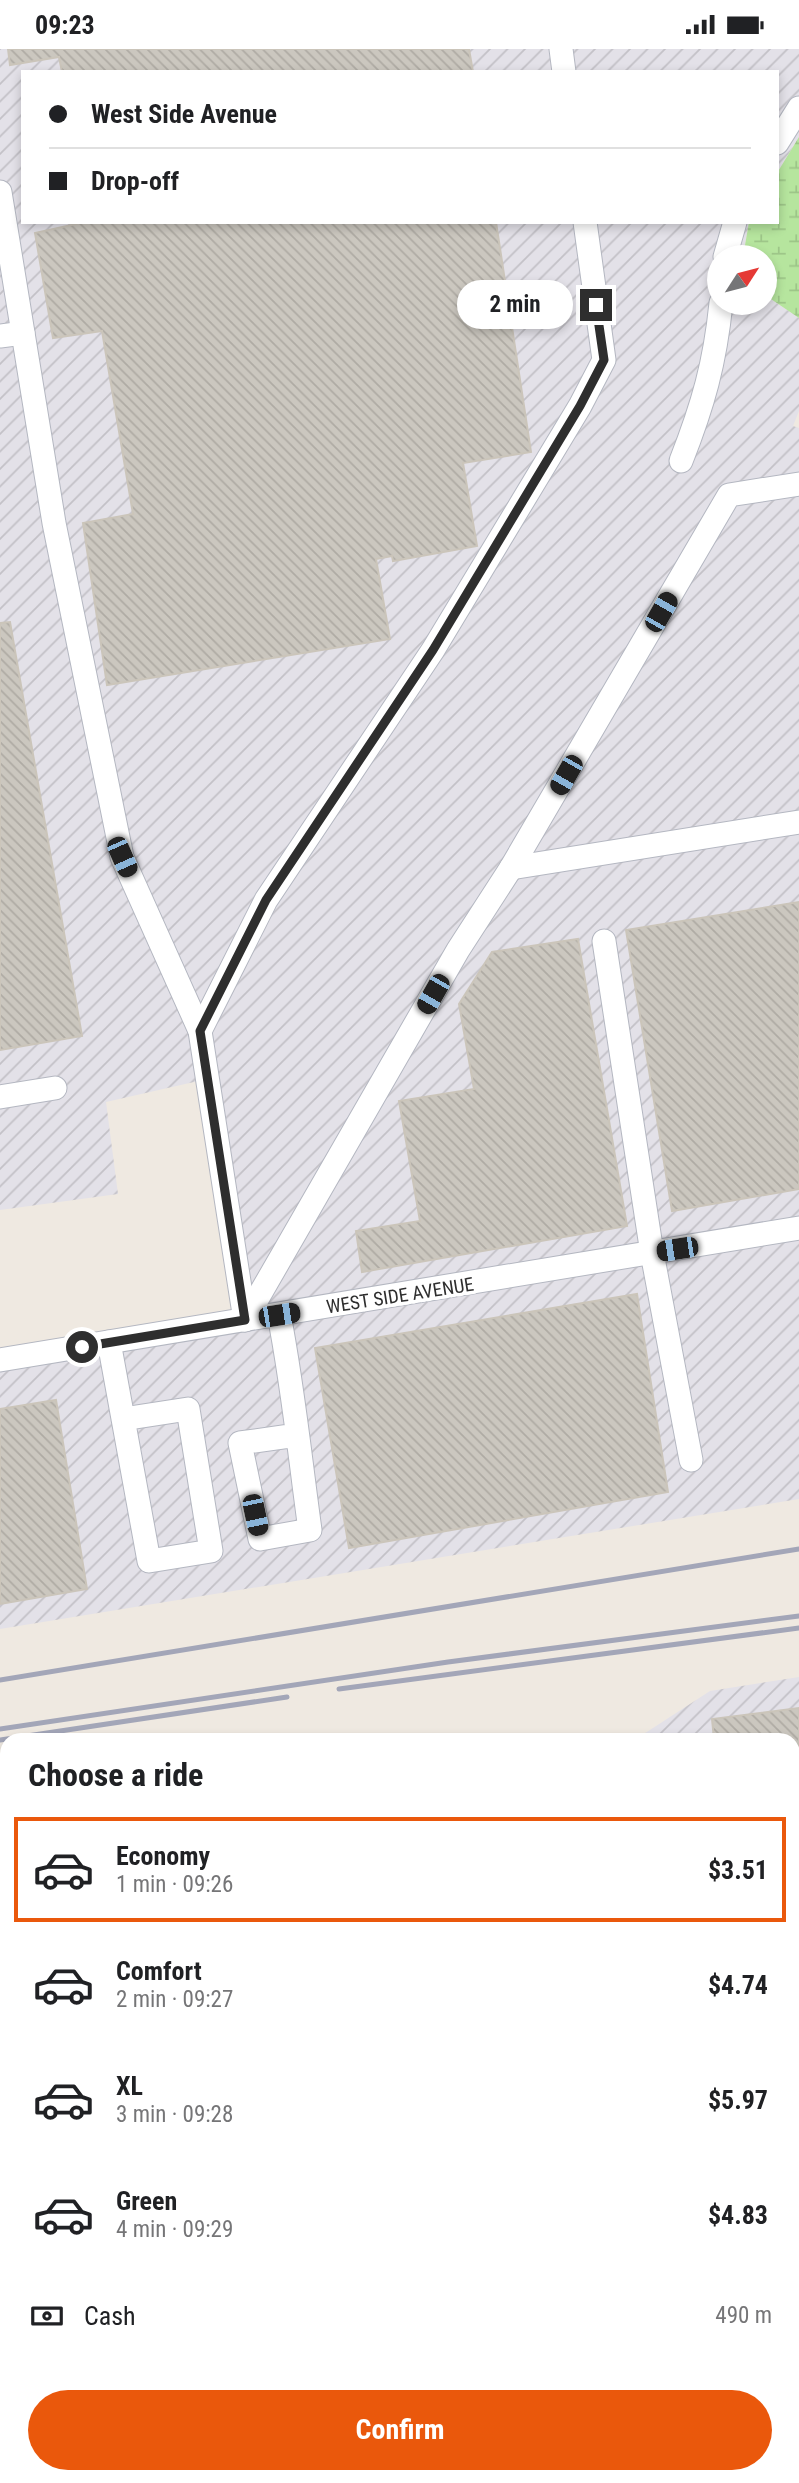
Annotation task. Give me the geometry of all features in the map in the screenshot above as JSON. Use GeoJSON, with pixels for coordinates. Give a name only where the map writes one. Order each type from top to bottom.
{"type":"FeatureCollection","features":[{"type":"Feature","properties":{"kind":"street"},"geometry":{"type":"LineString","coordinates":[[561,49],[564,70]]}},
{"type":"Feature","properties":{"kind":"street"},"geometry":{"type":"LineString","coordinates":[[779,140],[799,108]]}},
{"type":"Feature","properties":{"kind":"street"},"geometry":{"type":"LineString","coordinates":[[0,192],[11,334],[54,523],[122,857],[200,1031],[245,1320]]}},
{"type":"Feature","properties":{"kind":"street"},"geometry":{"type":"LineString","coordinates":[[200,1031],[266,900],[433,650],[580,406],[604,360],[585,224]]}},
{"type":"Feature","properties":{"kind":"street"},"geometry":{"type":"LineString","coordinates":[[728,245],[733,224]]}},
{"type":"Feature","properties":{"kind":"street"},"geometry":{"type":"LineString","coordinates":[[681,461],[702,408],[715,357],[720,315]]}},
{"type":"Feature","properties":{"kind":"street"},"geometry":{"type":"LineString","coordinates":[[245,1320],[458,950],[511,868],[729,495],[799,484]]}},
{"type":"Feature","properties":{"kind":"street"},"geometry":{"type":"LineString","coordinates":[[511,868],[799,822]]}},
{"type":"Feature","properties":{"kind":"street"},"geometry":{"type":"LineString","coordinates":[[604,941],[652,1253],[691,1460]]}},
{"type":"Feature","properties":{"kind":"street"},"geometry":{"type":"LineString","coordinates":[[0,1097],[55,1087]]}},
{"type":"Feature","properties":{"kind":"street","name":"WEST SIDE AVENUE"},"geometry":{"type":"LineString","coordinates":[[0,1360],[799,1228]]}},
{"type":"Feature","properties":{"kind":"street"},"geometry":{"type":"LineString","coordinates":[[279,1315],[297,1435],[310,1530],[260,1539],[240,1443],[297,1435]]}},
{"type":"Feature","properties":{"kind":"street"},"geometry":{"type":"LineString","coordinates":[[109,1342],[123,1419],[149,1561],[211,1551],[188,1409],[123,1419]]}},
{"type":"Feature","properties":{"kind":"shaded area"},"geometry":{"type":"Polygon","coordinates":[[[0,49],[799,49],[799,137],[779,170],[779,70],[21,70],[21,224],[749,224],[745,245],[707,245],[707,315],[777,315],[777,303],[799,318],[799,411],[793,426],[799,428],[799,1499],[0,1629],[0,1370],[250,1322],[216,1077],[106,1102],[118,1194],[0,1210],[0,49]]]}},
{"type":"Feature","properties":{"kind":"shaded area"},"geometry":{"type":"Polygon","coordinates":[[[799,1677],[799,1733],[645,1733],[710,1691],[799,1677]]]}},
{"type":"Feature","properties":{"kind":"green space"},"geometry":{"type":"Polygon","coordinates":[[[799,137],[799,318],[777,303],[777,245],[745,245],[749,224],[779,224],[779,170],[799,137]]]}},
{"type":"Feature","properties":{"kind":"building"},"geometry":{"type":"Polygon","coordinates":[[[8,49],[469,49],[473,70],[62,70],[59,57],[10,65],[8,49]]]}},
{"type":"Feature","properties":{"kind":"building"},"geometry":{"type":"Polygon","coordinates":[[[76,224],[496,224],[531,452],[463,463],[477,546],[393,561],[392,556],[376,559],[390,639],[107,685],[83,523],[133,514],[102,331],[53,338],[35,233],[76,224]]]}},
{"type":"Feature","properties":{"kind":"building"},"geometry":{"type":"Polygon","coordinates":[[[10,622],[82,1036],[0,1050],[0,623],[10,622]]]}},
{"type":"Feature","properties":{"kind":"building"},"geometry":{"type":"Polygon","coordinates":[[[799,902],[799,1189],[672,1211],[626,930],[799,902]]]}},
{"type":"Feature","properties":{"kind":"building"},"geometry":{"type":"Polygon","coordinates":[[[578,939],[627,1226],[362,1272],[356,1231],[420,1221],[399,1101],[474,1089],[459,1004],[492,952],[578,939]]]}},
{"type":"Feature","properties":{"kind":"building"},"geometry":{"type":"Polygon","coordinates":[[[637,1294],[668,1492],[349,1548],[315,1348],[637,1294]]]}},
{"type":"Feature","properties":{"kind":"building"},"geometry":{"type":"Polygon","coordinates":[[[56,1400],[87,1589],[0,1604],[0,1409],[56,1400]]]}},
{"type":"Feature","properties":{"kind":"building"},"geometry":{"type":"Polygon","coordinates":[[[799,1708],[799,1733],[713,1733],[712,1719],[799,1708]]]}},
{"type":"Feature","properties":{"kind":"railway"},"geometry":{"type":"LineString","coordinates":[[0,1680],[799,1549]]}},
{"type":"Feature","properties":{"kind":"railway"},"geometry":{"type":"LineString","coordinates":[[0,1729],[448,1662],[799,1616]]}},
{"type":"Feature","properties":{"kind":"railway"},"geometry":{"type":"LineString","coordinates":[[339,1689],[799,1628]]}},
{"type":"Feature","properties":{"kind":"railway"},"geometry":{"type":"LineString","coordinates":[[47,1733],[287,1697]]}},
{"type":"Feature","properties":{"kind":"route"},"geometry":{"type":"LineString","coordinates":[[82,1347],[245,1320],[200,1031],[266,900],[433,650],[580,406],[604,360],[596,305]]}}]}
